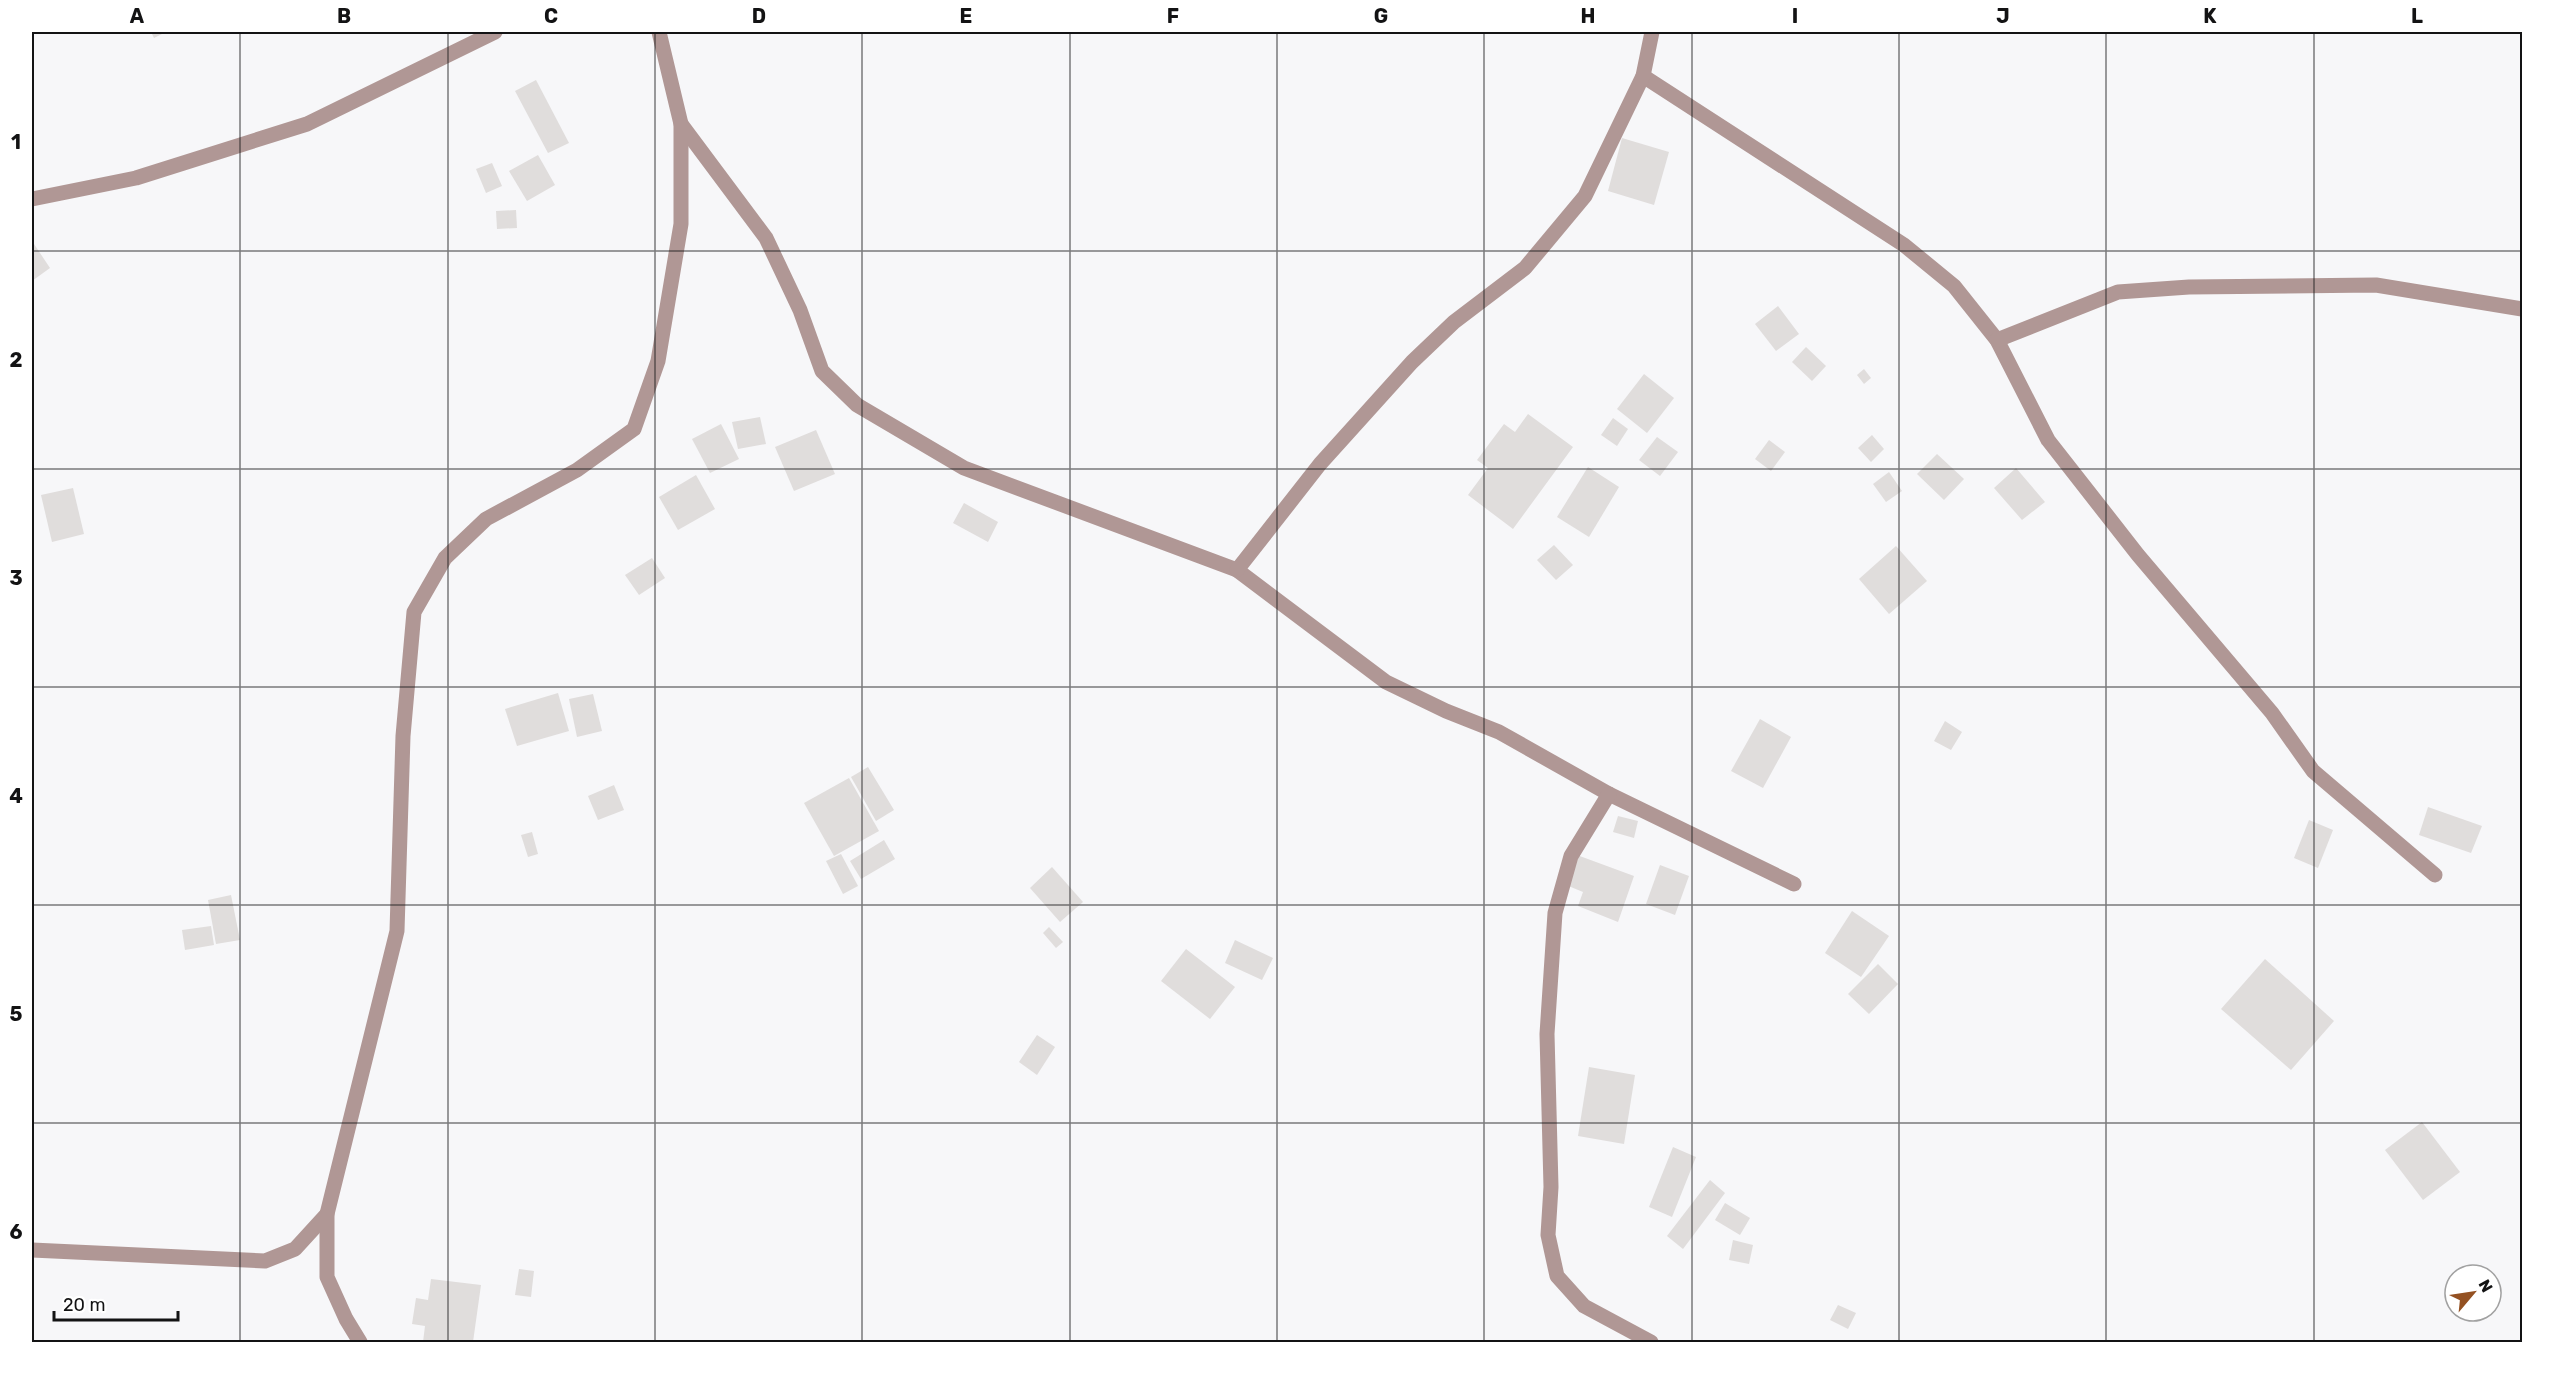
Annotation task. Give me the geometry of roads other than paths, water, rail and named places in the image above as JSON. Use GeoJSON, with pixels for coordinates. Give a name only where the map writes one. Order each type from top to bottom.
{"type":"FeatureCollection","features":[{"type":"Feature","properties":{"kind":"street"},"geometry":{"type":"LineString","coordinates":[[32,200],[136,178],[307,124],[495,32]]}},
{"type":"Feature","properties":{"kind":"street"},"geometry":{"type":"LineString","coordinates":[[360,1342],[346,1319],[327,1277],[327,1214],[397,931],[403,736],[414,612],[445,558],[486,519],[577,470],[634,429],[658,361],[681,224],[681,124],[658,32]]}},
{"type":"Feature","properties":{"kind":"street"},"geometry":{"type":"LineString","coordinates":[[1237,570],[1320,464],[1412,362],[1454,322],[1525,268],[1585,196],[1643,76],[1652,32]]}},
{"type":"Feature","properties":{"kind":"street"},"geometry":{"type":"LineString","coordinates":[[1643,76],[1904,245],[1954,286],[1997,340],[2048,440],[2138,555],[2272,713],[2313,771],[2436,875]]}},
{"type":"Feature","properties":{"kind":"street"},"geometry":{"type":"LineString","coordinates":[[681,124],[766,238],[800,310],[822,372],[856,405],[964,468],[1237,570],[1386,682],[1446,711],[1500,732],[1609,794],[1794,884]]}},
{"type":"Feature","properties":{"kind":"street"},"geometry":{"type":"LineString","coordinates":[[1997,340],[2118,292],[2189,287],[2376,285],[2523,309]]}},
{"type":"Feature","properties":{"kind":"street"},"geometry":{"type":"LineString","coordinates":[[1609,794],[1571,856],[1554,913],[1547,1034],[1551,1187],[1548,1235],[1557,1276],[1584,1306],[1651,1342]]}},
{"type":"Feature","properties":{"kind":"street"},"geometry":{"type":"LineString","coordinates":[[32,1250],[265,1261],[295,1249],[327,1214]]}}]}
